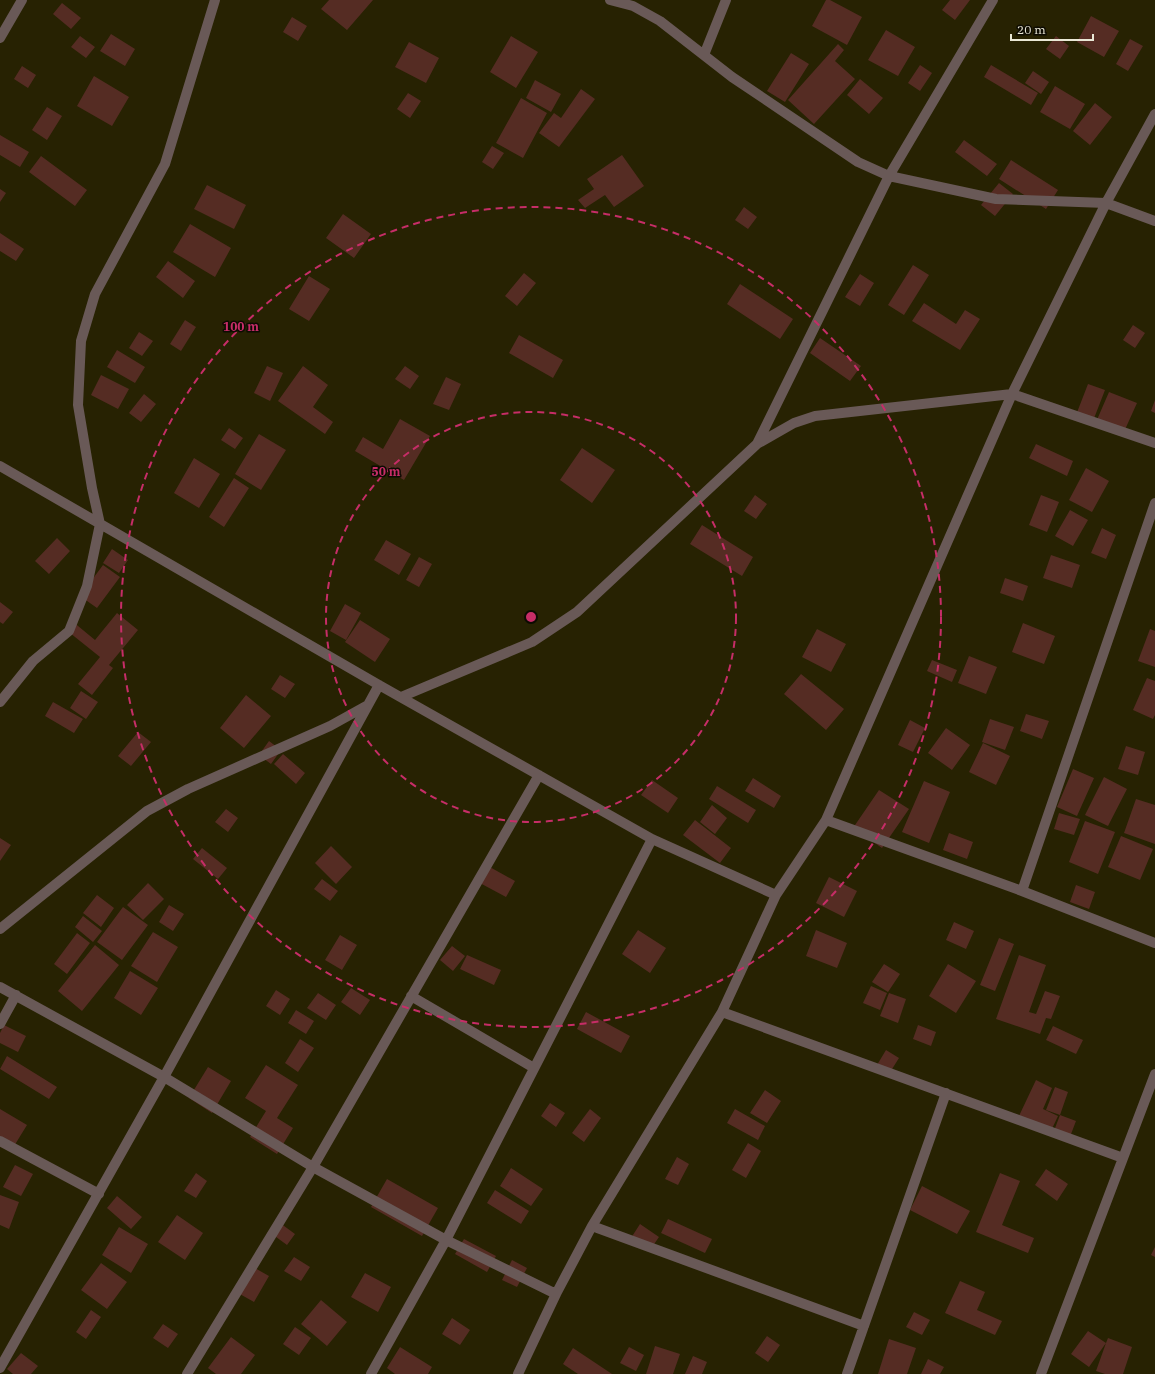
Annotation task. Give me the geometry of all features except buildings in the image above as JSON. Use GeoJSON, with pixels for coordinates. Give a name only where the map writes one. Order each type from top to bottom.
{"type":"FeatureCollection","features":[{"type":"Feature","properties":{"kind":"street"},"geometry":{"type":"LineString","coordinates":[[0,38],[22,0]]}},
{"type":"Feature","properties":{"kind":"street"},"geometry":{"type":"LineString","coordinates":[[0,702],[33,661],[70,631],[87,586],[100,524],[92,488],[78,405],[81,341],[95,294],[165,164],[215,0]]}},
{"type":"Feature","properties":{"kind":"street"},"geometry":{"type":"LineString","coordinates":[[610,0],[633,6],[660,21],[732,77],[858,162],[889,176],[996,199],[1106,203],[1155,221]]}},
{"type":"Feature","properties":{"kind":"street"},"geometry":{"type":"LineString","coordinates":[[704,55],[726,0]]}},
{"type":"Feature","properties":{"kind":"street"},"geometry":{"type":"LineString","coordinates":[[757,444],[889,176],[993,0]]}},
{"type":"Feature","properties":{"kind":"street"},"geometry":{"type":"LineString","coordinates":[[518,1374],[556,1294],[592,1226],[722,1012],[776,895],[826,820],[1012,394],[1106,203],[1155,114]]}},
{"type":"Feature","properties":{"kind":"street"},"geometry":{"type":"LineString","coordinates":[[401,697],[532,642],[577,612],[757,444],[794,423],[815,416],[1012,394],[1155,443]]}},
{"type":"Feature","properties":{"kind":"street"},"geometry":{"type":"LineString","coordinates":[[0,466],[401,697],[652,839],[776,895]]}},
{"type":"Feature","properties":{"kind":"street"},"geometry":{"type":"LineString","coordinates":[[1022,891],[1155,502]]}},
{"type":"Feature","properties":{"kind":"street"},"geometry":{"type":"LineString","coordinates":[[0,1368],[164,1077],[379,684]]}},
{"type":"Feature","properties":{"kind":"street"},"geometry":{"type":"LineString","coordinates":[[0,929],[147,811],[188,789],[330,726],[367,706]]}},
{"type":"Feature","properties":{"kind":"street"},"geometry":{"type":"LineString","coordinates":[[187,1374],[313,1167],[539,775]]}},
{"type":"Feature","properties":{"kind":"street"},"geometry":{"type":"LineString","coordinates":[[826,820],[1022,891],[1155,943]]}},
{"type":"Feature","properties":{"kind":"street"},"geometry":{"type":"LineString","coordinates":[[371,1374],[446,1240],[652,839]]}},
{"type":"Feature","properties":{"kind":"street"},"geometry":{"type":"LineString","coordinates":[[0,987],[164,1077],[313,1167],[446,1240],[556,1294]]}},
{"type":"Feature","properties":{"kind":"street"},"geometry":{"type":"LineString","coordinates":[[0,1024],[16,995]]}},
{"type":"Feature","properties":{"kind":"street"},"geometry":{"type":"LineString","coordinates":[[411,996],[534,1068]]}},
{"type":"Feature","properties":{"kind":"street"},"geometry":{"type":"LineString","coordinates":[[722,1012],[1123,1158]]}},
{"type":"Feature","properties":{"kind":"street"},"geometry":{"type":"LineString","coordinates":[[1041,1374],[1155,1074]]}},
{"type":"Feature","properties":{"kind":"street"},"geometry":{"type":"LineString","coordinates":[[847,1374],[946,1093]]}},
{"type":"Feature","properties":{"kind":"street"},"geometry":{"type":"LineString","coordinates":[[0,1141],[99,1194]]}},
{"type":"Feature","properties":{"kind":"street"},"geometry":{"type":"LineString","coordinates":[[592,1226],[864,1326]]}}]}
